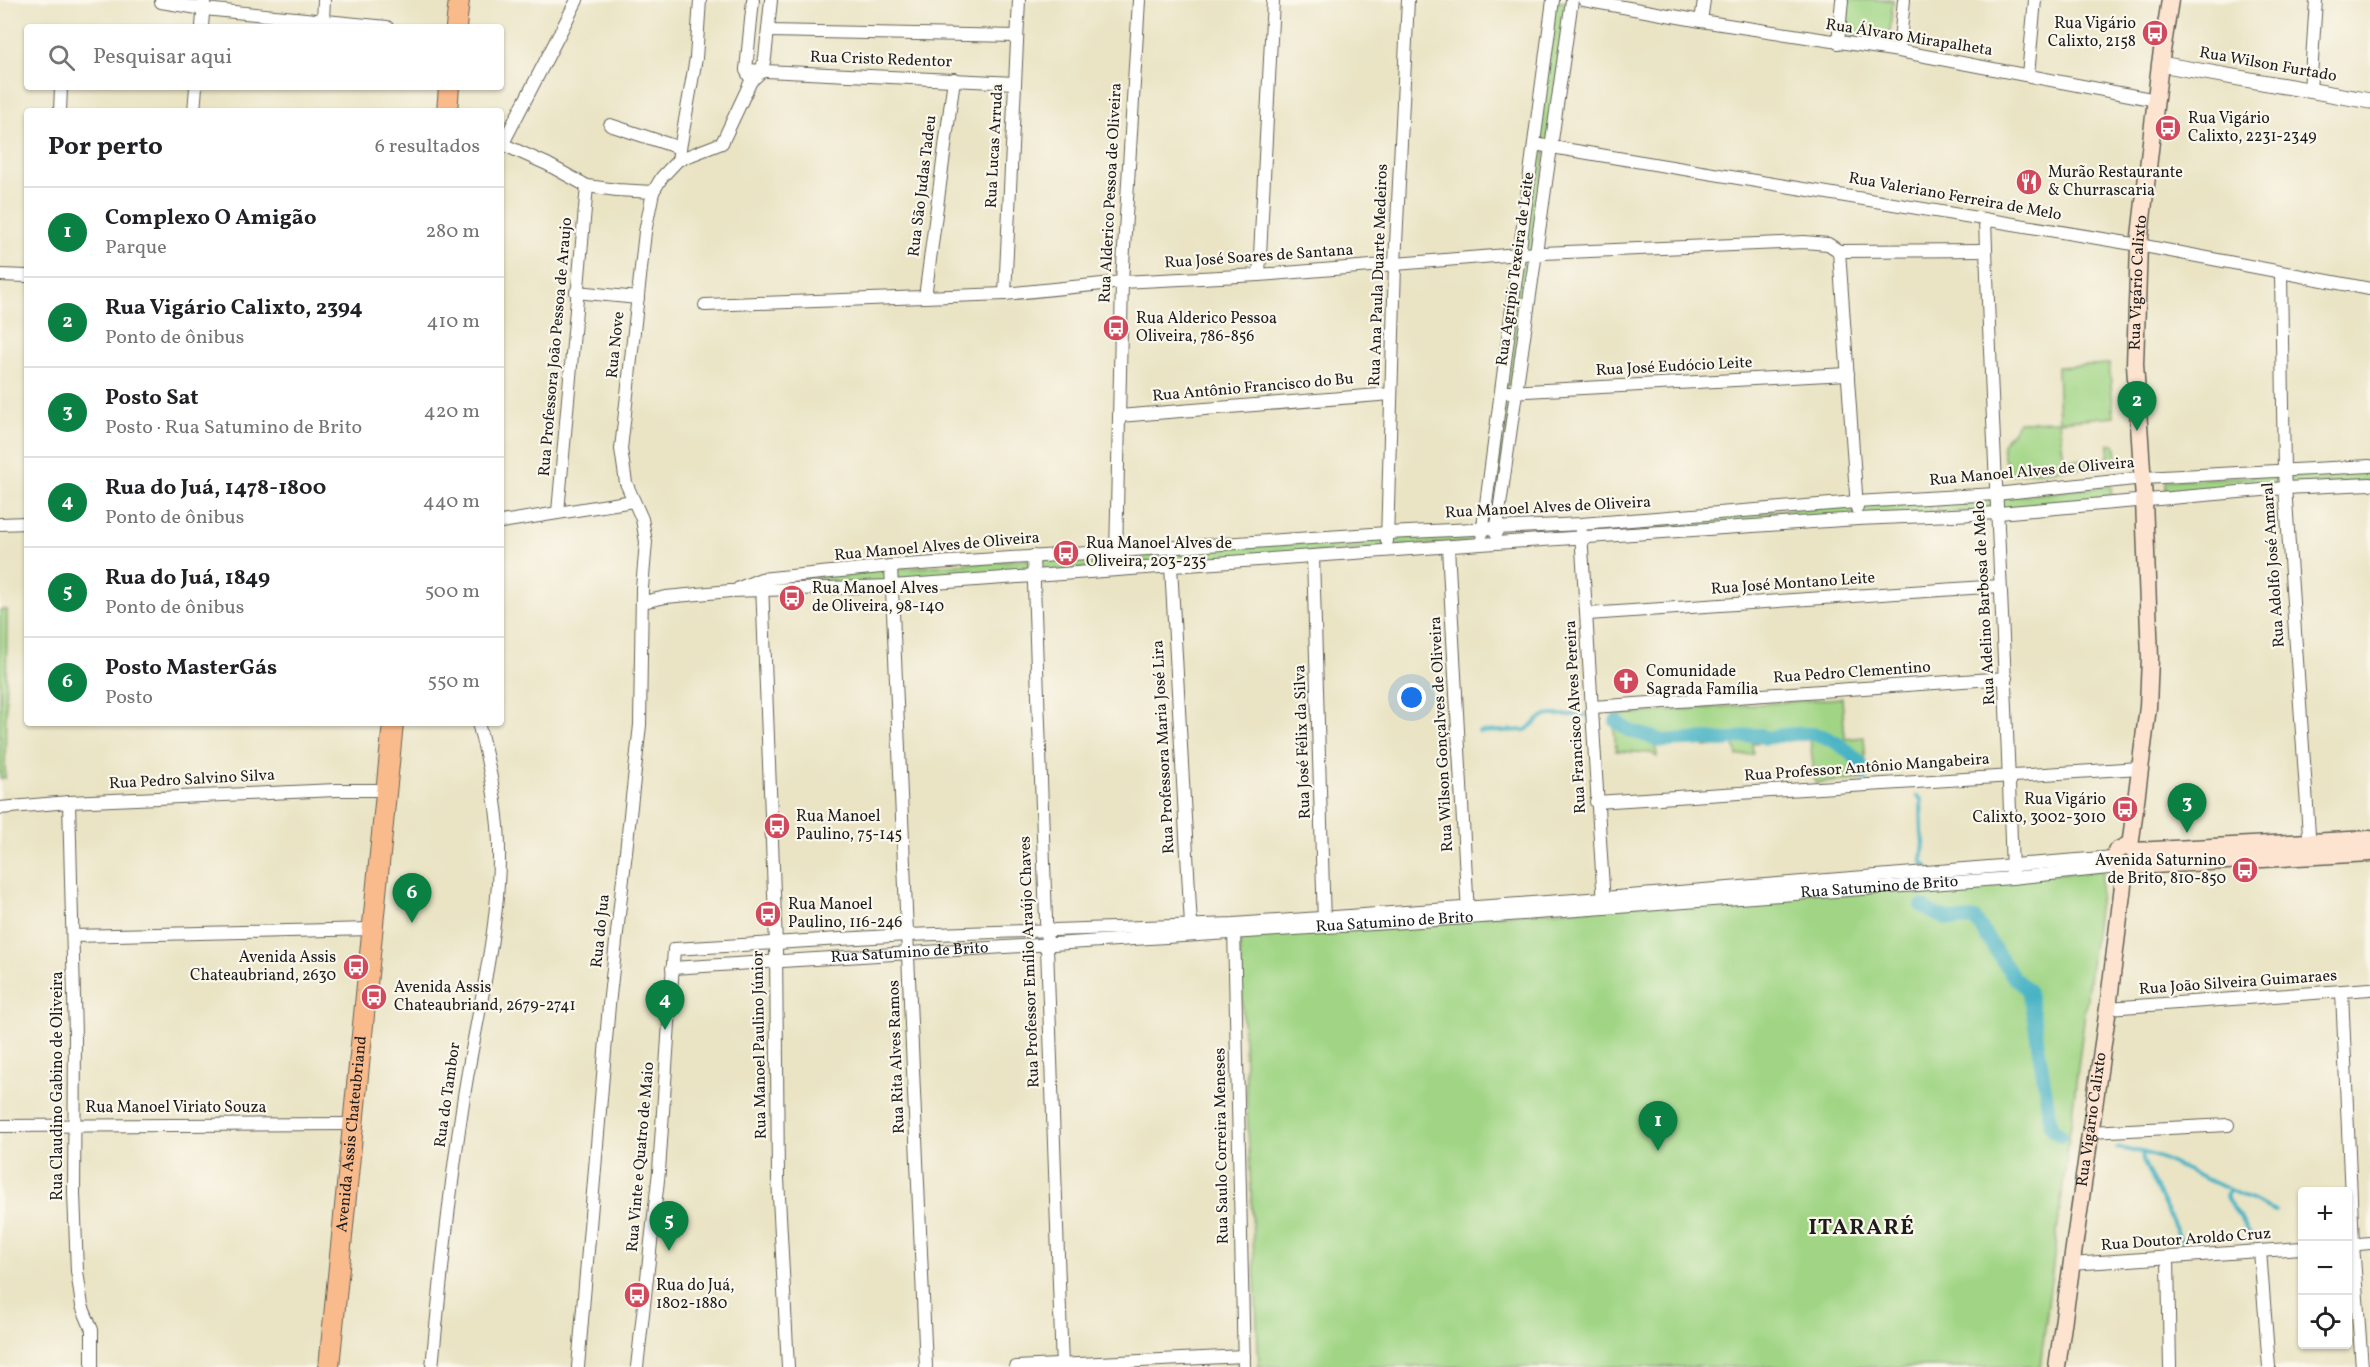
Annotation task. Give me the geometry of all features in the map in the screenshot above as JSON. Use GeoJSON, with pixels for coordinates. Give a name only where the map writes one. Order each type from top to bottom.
{"type":"FeatureCollection","features":[{"type":"Feature","properties":{"kind":"main road"},"geometry":{"type":"LineString","coordinates":[[456,24],[459,0]]}},
{"type":"Feature","properties":{"kind":"main road","name":"Rua Vigário Calixto"},"geometry":{"type":"LineString","coordinates":[[2057,1367],[2148,707],[2150,658],[2144,505],[2135,364],[2139,245],[2160,64],[2170,0]]}},
{"type":"Feature","properties":{"kind":"main road"},"geometry":{"type":"LineString","coordinates":[[447,108],[449,90]]}},
{"type":"Feature","properties":{"kind":"main road","name":"Avenida Assis Chateubriand"},"geometry":{"type":"LineString","coordinates":[[329,1367],[393,726]]}},
{"type":"Feature","properties":{"kind":"main road","name":"Rua Satumino de Brito"},"geometry":{"type":"LineString","coordinates":[[2310,850],[2370,840]]}},
{"type":"Feature","properties":{"kind":"main road","name":"Rua Satumino de Brito"},"geometry":{"type":"LineString","coordinates":[[2126,860],[2310,850],[2370,853]]}},
{"type":"Feature","properties":{"kind":"street"},"geometry":{"type":"LineString","coordinates":[[323,20],[324,0]]}},
{"type":"Feature","properties":{"kind":"street"},"geometry":{"type":"LineString","coordinates":[[504,142],[577,0]]}},
{"type":"Feature","properties":{"kind":"street"},"geometry":{"type":"LineString","coordinates":[[504,147],[547,164],[587,186],[653,192],[679,154],[696,58],[700,0]]}},
{"type":"Feature","properties":{"kind":"street"},"geometry":{"type":"LineString","coordinates":[[610,125],[679,154],[722,143],[749,75],[753,0]]}},
{"type":"Feature","properties":{"kind":"street"},"geometry":{"type":"LineString","coordinates":[[761,72],[771,0]]}},
{"type":"Feature","properties":{"kind":"street","name":"Rua Lucas Arruda"},"geometry":{"type":"LineString","coordinates":[[1005,294],[1019,0]]}},
{"type":"Feature","properties":{"kind":"street","name":"Rua Alderico Pessoa de Oliveira"},"geometry":{"type":"LineString","coordinates":[[1116,568],[1122,282],[1138,0]]}},
{"type":"Feature","properties":{"kind":"street"},"geometry":{"type":"LineString","coordinates":[[1259,275],[1273,0]]}},
{"type":"Feature","properties":{"kind":"street","name":"Rua Ana Paula Duarte Medeiros"},"geometry":{"type":"LineString","coordinates":[[1386,550],[1395,264],[1408,0]]}},
{"type":"Feature","properties":{"kind":"street","name":"Rua Agrípio Texeira de Leite"},"geometry":{"type":"LineString","coordinates":[[1481,544],[1553,0]]}},
{"type":"Feature","properties":{"kind":"street","name":"Rua Agrípio Texeira de Leite"},"geometry":{"type":"LineString","coordinates":[[1495,543],[1549,146],[1572,0]]}},
{"type":"Feature","properties":{"kind":"street","name":"Rua Álvaro Mirapalheta"},"geometry":{"type":"LineString","coordinates":[[1584,0],[1701,21],[1899,51],[2156,100]]}},
{"type":"Feature","properties":{"kind":"street"},"geometry":{"type":"LineString","coordinates":[[1701,21],[1704,0]]}},
{"type":"Feature","properties":{"kind":"street"},"geometry":{"type":"LineString","coordinates":[[1838,43],[1842,0]]}},
{"type":"Feature","properties":{"kind":"street"},"geometry":{"type":"LineString","coordinates":[[1899,51],[1904,0]]}},
{"type":"Feature","properties":{"kind":"street"},"geometry":{"type":"LineString","coordinates":[[2028,75],[2035,0]]}},
{"type":"Feature","properties":{"kind":"street"},"geometry":{"type":"LineString","coordinates":[[2310,91],[2316,0]]}},
{"type":"Feature","properties":{"kind":"street"},"geometry":{"type":"LineString","coordinates":[[161,2],[204,4],[360,24]]}},
{"type":"Feature","properties":{"kind":"street"},"geometry":{"type":"LineString","coordinates":[[202,24],[204,4]]}},
{"type":"Feature","properties":{"kind":"street"},"geometry":{"type":"LineString","coordinates":[[768,31],[1017,36]]}},
{"type":"Feature","properties":{"kind":"street","name":"Rua Wilson Furtado"},"geometry":{"type":"LineString","coordinates":[[2160,64],[2370,100]]}},
{"type":"Feature","properties":{"kind":"street","name":"Rua Cristo Redentor"},"geometry":{"type":"LineString","coordinates":[[749,75],[761,72],[1015,83]]}},
{"type":"Feature","properties":{"kind":"street","name":"Rua São Judas Tadeu"},"geometry":{"type":"LineString","coordinates":[[925,297],[954,79]]}},
{"type":"Feature","properties":{"kind":"street"},"geometry":{"type":"LineString","coordinates":[[60,108],[61,90]]}},
{"type":"Feature","properties":{"kind":"street"},"geometry":{"type":"LineString","coordinates":[[194,108],[196,90]]}},
{"type":"Feature","properties":{"kind":"street","name":"Rua Valeriano Ferreira de Melo"},"geometry":{"type":"LineString","coordinates":[[1534,144],[2139,245],[2370,289]]}},
{"type":"Feature","properties":{"kind":"street","name":"Rua Professora João Pessoa de Araujo"},"geometry":{"type":"LineString","coordinates":[[558,512],[587,186]]}},
{"type":"Feature","properties":{"kind":"street","name":"Rua Nove"},"geometry":{"type":"LineString","coordinates":[[633,501],[626,483],[621,449],[645,232],[653,192]]}},
{"type":"Feature","properties":{"kind":"street","name":"Rua Adelino Barbosa de Melo"},"geometry":{"type":"LineString","coordinates":[[1985,219],[1995,494],[2006,678],[2012,873]]}},
{"type":"Feature","properties":{"kind":"street","name":"Rua José Soares de Santana"},"geometry":{"type":"LineString","coordinates":[[705,305],[1005,294],[1122,282],[1259,275],[1519,254],[1815,242],[1828,244],[1839,251]]}},
{"type":"Feature","properties":{"kind":"street"},"geometry":{"type":"LineString","coordinates":[[1858,519],[1839,251],[1986,250]]}},
{"type":"Feature","properties":{"kind":"street","name":"Rua Adolfo José Amaral"},"geometry":{"type":"LineString","coordinates":[[2281,273],[2284,472],[2310,850]]}},
{"type":"Feature","properties":{"kind":"street"},"geometry":{"type":"LineString","coordinates":[[0,275],[24,276]]}},
{"type":"Feature","properties":{"kind":"street"},"geometry":{"type":"LineString","coordinates":[[576,292],[638,298]]}},
{"type":"Feature","properties":{"kind":"street","name":"Rua José Eudócio Leite"},"geometry":{"type":"LineString","coordinates":[[1502,392],[1848,374]]}},
{"type":"Feature","properties":{"kind":"street","name":"Rua Antônio Francisco do Bu"},"geometry":{"type":"LineString","coordinates":[[1119,416],[1391,394]]}},
{"type":"Feature","properties":{"kind":"street","name":"Rua Manoel Alves de Oliveira"},"geometry":{"type":"LineString","coordinates":[[643,602],[891,566],[1387,533],[1581,524],[1856,502],[1995,494],[2142,470],[2284,472],[2370,466]]}},
{"type":"Feature","properties":{"kind":"street","name":"Rua Manoel Alves de Oliveira"},"geometry":{"type":"LineString","coordinates":[[762,585],[892,586],[1116,568],[1858,519],[2144,505],[2285,488],[2370,484]]}},
{"type":"Feature","properties":{"kind":"street"},"geometry":{"type":"LineString","coordinates":[[1932,497],[1934,516]]}},
{"type":"Feature","properties":{"kind":"street"},"geometry":{"type":"LineString","coordinates":[[504,521],[633,501]]}},
{"type":"Feature","properties":{"kind":"street","name":"Rua do Jua"},"geometry":{"type":"LineString","coordinates":[[578,1367],[609,1005],[640,724],[645,550],[644,527],[633,501]]}},
{"type":"Feature","properties":{"kind":"street"},"geometry":{"type":"LineString","coordinates":[[0,524],[24,523]]}},
{"type":"Feature","properties":{"kind":"street","name":"Rua Francisco Alves Pereira"},"geometry":{"type":"LineString","coordinates":[[1581,524],[1588,614],[1596,802],[1604,903]]}},
{"type":"Feature","properties":{"kind":"street","name":"Rua Wilson Gonçalves de Oliveira"},"geometry":{"type":"LineString","coordinates":[[1448,547],[1468,913]]}},
{"type":"Feature","properties":{"kind":"street","name":"Rua Professor Emílio Araújo Chaves"},"geometry":{"type":"LineString","coordinates":[[1033,556],[1062,1366]]}},
{"type":"Feature","properties":{"kind":"street","name":"Rua José Félix da Silva"},"geometry":{"type":"LineString","coordinates":[[1313,556],[1324,922]]}},
{"type":"Feature","properties":{"kind":"street","name":"Rua Rita Alves Ramos"},"geometry":{"type":"LineString","coordinates":[[891,566],[926,1367]]}},
{"type":"Feature","properties":{"kind":"street","name":"Rua Professora Maria José Lira"},"geometry":{"type":"LineString","coordinates":[[1171,566],[1191,926]]}},
{"type":"Feature","properties":{"kind":"street","name":"Rua Manoel Paulino Júnior"},"geometry":{"type":"LineString","coordinates":[[762,585],[776,945],[778,1178],[788,1367]]}},
{"type":"Feature","properties":{"kind":"street","name":"Rua José Montano Leite"},"geometry":{"type":"LineString","coordinates":[[1588,614],[2000,586]]}},
{"type":"Feature","properties":{"kind":"street","name":"Rua Pedro Clementino"},"geometry":{"type":"LineString","coordinates":[[1593,707],[2006,678]]}},
{"type":"Feature","properties":{"kind":"street","name":"Rua do Tambor"},"geometry":{"type":"LineString","coordinates":[[432,1367],[458,1133],[496,899],[498,827],[495,796],[479,726]]}},
{"type":"Feature","properties":{"kind":"street","name":"Rua Professor Antônio Mangabeira"},"geometry":{"type":"LineString","coordinates":[[1596,802],[2140,768]]}},
{"type":"Feature","properties":{"kind":"street","name":"Rua Pedro Salvino Silva"},"geometry":{"type":"LineString","coordinates":[[0,808],[69,802],[336,790],[387,790]]}},
{"type":"Feature","properties":{"kind":"street","name":"Rua Claudino Gabino de Oliveira"},"geometry":{"type":"LineString","coordinates":[[69,802],[73,936],[76,1271],[82,1306],[92,1330],[92,1367]]}},
{"type":"Feature","properties":{"kind":"street","name":"Rua Satumino de Brito"},"geometry":{"type":"LineString","coordinates":[[672,968],[1046,946],[1324,922],[2012,873],[2126,860]]}},
{"type":"Feature","properties":{"kind":"street","name":"Rua Satumino de Brito"},"geometry":{"type":"LineString","coordinates":[[674,950],[907,935],[1191,926],[1234,929]]}},
{"type":"Feature","properties":{"kind":"street"},"geometry":{"type":"LineString","coordinates":[[73,936],[371,928]]}},
{"type":"Feature","properties":{"kind":"street","name":"Rua Saulo Correira Meneses"},"geometry":{"type":"LineString","coordinates":[[1234,929],[1244,1362]]}},
{"type":"Feature","properties":{"kind":"street","name":"Rua Vinte e Quatro de Maio"},"geometry":{"type":"LineString","coordinates":[[637,1367],[659,1171],[674,950]]}},
{"type":"Feature","properties":{"kind":"street","name":"Rua João Silveira Guimaraes"},"geometry":{"type":"LineString","coordinates":[[2108,1008],[2370,989]]}},
{"type":"Feature","properties":{"kind":"street"},"geometry":{"type":"LineString","coordinates":[[2342,992],[2350,1241]]}},
{"type":"Feature","properties":{"kind":"street","name":"Rua Manoel Viriato Souza"},"geometry":{"type":"LineString","coordinates":[[0,1126],[352,1124]]}},
{"type":"Feature","properties":{"kind":"street"},"geometry":{"type":"LineString","coordinates":[[2090,1132],[2228,1125]]}},
{"type":"Feature","properties":{"kind":"street"},"geometry":{"type":"LineString","coordinates":[[2352,1244],[2370,1243]]}},
{"type":"Feature","properties":{"kind":"street","name":"Rua Doutor Aroldo Cruz"},"geometry":{"type":"LineString","coordinates":[[2071,1264],[2298,1248]]}},
{"type":"Feature","properties":{"kind":"street"},"geometry":{"type":"LineString","coordinates":[[2260,1251],[2269,1367]]}},
{"type":"Feature","properties":{"kind":"street"},"geometry":{"type":"LineString","coordinates":[[2168,1259],[2170,1367]]}},
{"type":"Feature","properties":{"kind":"street"},"geometry":{"type":"LineString","coordinates":[[2352,1264],[2362,1367]]}},
{"type":"Feature","properties":{"kind":"street"},"geometry":{"type":"LineString","coordinates":[[1016,1367],[1244,1362]]}},
{"type":"Feature","properties":{"kind":"green space"},"geometry":{"type":"Polygon","coordinates":[[[1555,0],[1567,2],[1548,144],[1537,142],[1555,0]]]}},
{"type":"Feature","properties":{"kind":"green space"},"geometry":{"type":"Polygon","coordinates":[[[1848,0],[1893,0],[1889,44],[1843,36],[1848,0]]]}},
{"type":"Feature","properties":{"kind":"green space"},"geometry":{"type":"Polygon","coordinates":[[[1537,147],[1546,148],[1532,252],[1522,252],[1537,147]]]}},
{"type":"Feature","properties":{"kind":"green space"},"geometry":{"type":"Polygon","coordinates":[[[1533,256],[1492,540],[1484,541],[1521,257],[1533,256]]]}},
{"type":"Feature","properties":{"kind":"green space"},"geometry":{"type":"Polygon","coordinates":[[[2109,364],[2114,416],[2059,421],[2057,367],[2109,364]]]}},
{"type":"Feature","properties":{"kind":"green space"},"geometry":{"type":"Polygon","coordinates":[[[2059,421],[2064,459],[2108,459],[2109,444],[2115,444],[2118,464],[2010,474],[2003,447],[2018,422],[2059,421]]]}},
{"type":"Feature","properties":{"kind":"green space"},"geometry":{"type":"Polygon","coordinates":[[[2370,470],[2370,481],[2288,485],[2288,475],[2370,470]]]}},
{"type":"Feature","properties":{"kind":"green space"},"geometry":{"type":"Polygon","coordinates":[[[2282,475],[2283,486],[2166,492],[2166,480],[2282,475]]]}},
{"type":"Feature","properties":{"kind":"green space"},"geometry":{"type":"Polygon","coordinates":[[[2111,486],[2112,502],[1999,513],[1998,498],[2111,486]]]}},
{"type":"Feature","properties":{"kind":"green space"},"geometry":{"type":"Polygon","coordinates":[[[1991,497],[1994,510],[1936,513],[1936,501],[1991,497]]]}},
{"type":"Feature","properties":{"kind":"green space"},"geometry":{"type":"Polygon","coordinates":[[[1930,500],[1932,514],[1860,516],[1860,504],[1930,500]]]}},
{"type":"Feature","properties":{"kind":"green space"},"geometry":{"type":"Polygon","coordinates":[[[1853,504],[1855,517],[1584,535],[1584,527],[1853,504]]]}},
{"type":"Feature","properties":{"kind":"green space"},"geometry":{"type":"Polygon","coordinates":[[[1479,531],[1479,542],[1389,547],[1390,536],[1479,531]]]}},
{"type":"Feature","properties":{"kind":"green space"},"geometry":{"type":"Polygon","coordinates":[[[1383,537],[1384,548],[1119,565],[1119,552],[1383,537]]]}},
{"type":"Feature","properties":{"kind":"green space"},"geometry":{"type":"Polygon","coordinates":[[[1113,553],[1113,566],[1037,572],[1037,558],[1113,553]]]}},
{"type":"Feature","properties":{"kind":"green space"},"geometry":{"type":"Polygon","coordinates":[[[1028,559],[1030,573],[894,582],[894,569],[1028,559]]]}},
{"type":"Feature","properties":{"kind":"green space"},"geometry":{"type":"Polygon","coordinates":[[[887,569],[888,586],[765,588],[764,581],[887,569]]]}},
{"type":"Feature","properties":{"kind":"green space"},"geometry":{"type":"Polygon","coordinates":[[[0,610],[7,610],[5,778],[0,778],[0,610]]]}},
{"type":"Feature","properties":{"kind":"green space"},"geometry":{"type":"Polygon","coordinates":[[[1842,698],[1845,739],[1864,737],[1867,779],[1815,783],[1810,739],[1752,743],[1753,754],[1737,756],[1734,744],[1705,747],[1702,742],[1656,747],[1657,757],[1651,753],[1616,751],[1613,715],[1842,698]]]}},
{"type":"Feature","properties":{"kind":"green space"},"geometry":{"type":"Polygon","coordinates":[[[2103,870],[2040,1367],[1259,1367],[1239,934],[2103,870]]]}},
{"type":"Feature","properties":{"kind":"waterway"},"geometry":{"type":"LineString","coordinates":[[1479,732],[1526,730],[1542,717],[1550,715],[1586,715]]}},
{"type":"Feature","properties":{"kind":"waterway"},"geometry":{"type":"LineString","coordinates":[[1616,721],[1630,731],[1664,741],[1710,739],[1722,741],[1752,735],[1761,735],[1765,738],[1794,734],[1819,735],[1835,742],[1851,754],[1862,767],[1864,774]]}},
{"type":"Feature","properties":{"kind":"waterway"},"geometry":{"type":"LineString","coordinates":[[1917,796],[1921,799],[1924,843],[1922,861],[1928,868]]}},
{"type":"Feature","properties":{"kind":"waterway"},"geometry":{"type":"LineString","coordinates":[[1922,906],[1947,918],[1975,919],[2014,978],[2028,990],[2051,1126],[2061,1136]]}},
{"type":"Feature","properties":{"kind":"waterway"},"geometry":{"type":"LineString","coordinates":[[2117,1148],[2158,1157],[2275,1211]]}},
{"type":"Feature","properties":{"kind":"waterway"},"geometry":{"type":"LineString","coordinates":[[2142,1152],[2143,1161],[2182,1242]]}},
{"type":"Feature","properties":{"kind":"waterway"},"geometry":{"type":"LineString","coordinates":[[2229,1190],[2226,1197],[2253,1238]]}},
{"type":"Feature","properties":{"kind":"place","name":"Rua Vigário Calixto, 2158"},"geometry":{"type":"Point","coordinates":[2155,33]}},
{"type":"Feature","properties":{"kind":"place","name":"Rua Vigário Calixto, 2231-2349"},"geometry":{"type":"Point","coordinates":[2168,128]}},
{"type":"Feature","properties":{"kind":"place","name":"Murão Restaurante & Churrascaria"},"geometry":{"type":"Point","coordinates":[2029,182]}},
{"type":"Feature","properties":{"kind":"place","name":"Rua Alderico Pessoa Oliveira, 786-856"},"geometry":{"type":"Point","coordinates":[1116,328]}},
{"type":"Feature","properties":{"kind":"place","name":"Rua Vigário Calixto, 2394"},"geometry":{"type":"Point","coordinates":[2137,431]}},
{"type":"Feature","properties":{"kind":"place","name":"Rua Manoel Alves de Oliveira, 203-235"},"geometry":{"type":"Point","coordinates":[1066,553]}},
{"type":"Feature","properties":{"kind":"place","name":"Rua Manoel Alves de Oliveira, 98-140"},"geometry":{"type":"Point","coordinates":[792,598]}},
{"type":"Feature","properties":{"kind":"place","name":"Comunidade Sagrada Família"},"geometry":{"type":"Point","coordinates":[1626,681]}},
{"type":"Feature","properties":{"kind":"place","name":"Rua Vigário Calixto, 3002-3010"},"geometry":{"type":"Point","coordinates":[2125,809]}},
{"type":"Feature","properties":{"kind":"place","name":"Rua Manoel Paulino, 75-145"},"geometry":{"type":"Point","coordinates":[777,826]}},
{"type":"Feature","properties":{"kind":"place","name":"Posto Sat"},"geometry":{"type":"Point","coordinates":[2187,833]}},
{"type":"Feature","properties":{"kind":"place","name":"Avenida Saturnino de Brito, 810-850"},"geometry":{"type":"Point","coordinates":[2245,870]}},
{"type":"Feature","properties":{"kind":"place","name":"Rua Manoel Paulino, 116-246"},"geometry":{"type":"Point","coordinates":[768,914]}},
{"type":"Feature","properties":{"kind":"place","name":"Posto MasterGás"},"geometry":{"type":"Point","coordinates":[412,923]}},
{"type":"Feature","properties":{"kind":"place","name":"Avenida Assis Chateaubriand, 2630"},"geometry":{"type":"Point","coordinates":[356,967]}},
{"type":"Feature","properties":{"kind":"place","name":"Avenida Assis Chateaubriand, 2679-2741"},"geometry":{"type":"Point","coordinates":[374,997]}},
{"type":"Feature","properties":{"kind":"place","name":"Rua do Juá, 1478-1800"},"geometry":{"type":"Point","coordinates":[665,1030]}},
{"type":"Feature","properties":{"kind":"place","name":"Complexo O Amigão"},"geometry":{"type":"Point","coordinates":[1658,1151]}},
{"type":"Feature","properties":{"kind":"place","name":"Rua do Juá, 1849"},"geometry":{"type":"Point","coordinates":[669,1251]}},
{"type":"Feature","properties":{"kind":"place","name":"Rua do Juá, 1802-1880"},"geometry":{"type":"Point","coordinates":[637,1295]}},
{"type":"Feature","properties":{"kind":"district","name":"ITARARÉ"},"geometry":{"type":"Point","coordinates":[1862,1228]}}]}
